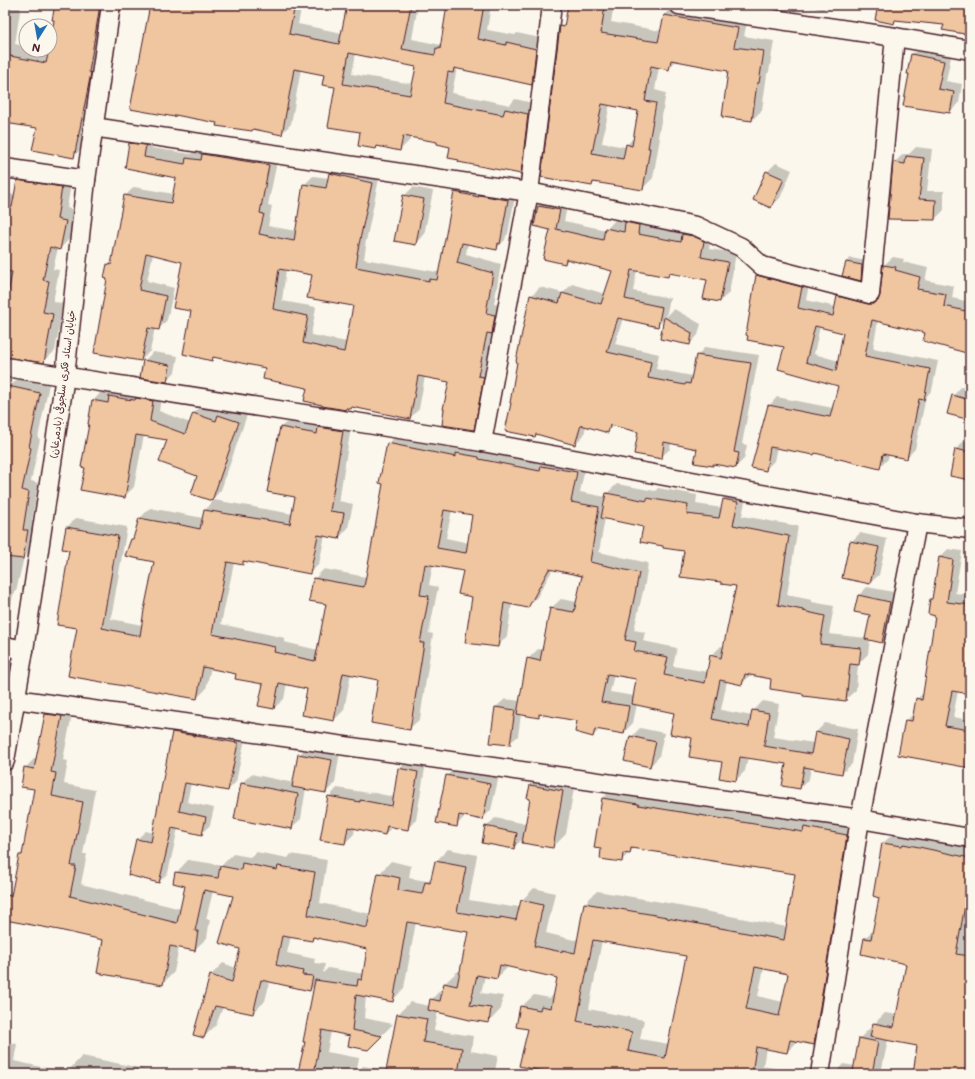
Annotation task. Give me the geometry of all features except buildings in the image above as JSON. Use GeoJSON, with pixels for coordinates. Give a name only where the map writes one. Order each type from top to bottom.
{"type":"FeatureCollection","features":[{"type":"Feature","properties":{"kind":"street","name":"خیابان استاد فکری سلجوقی (بادمرغان)"},"geometry":{"type":"LineString","coordinates":[[5,761],[24,650],[65,376],[86,180],[110,5]]}},
{"type":"Feature","properties":{"kind":"street"},"geometry":{"type":"LineString","coordinates":[[482,442],[529,192],[552,5]]}},
{"type":"Feature","properties":{"kind":"street"},"geometry":{"type":"LineString","coordinates":[[679,5],[895,37],[970,50]]}},
{"type":"Feature","properties":{"kind":"street"},"geometry":{"type":"LineString","coordinates":[[93,127],[529,192],[696,226],[741,247],[762,266],[870,294],[895,37]]}},
{"type":"Feature","properties":{"kind":"street"},"geometry":{"type":"LineString","coordinates":[[5,168],[86,180]]}},
{"type":"Feature","properties":{"kind":"street"},"geometry":{"type":"LineString","coordinates":[[5,367],[482,442],[917,523],[970,528]]}},
{"type":"Feature","properties":{"kind":"street"},"geometry":{"type":"LineString","coordinates":[[820,1074],[860,819],[917,523]]}},
{"type":"Feature","properties":{"kind":"street"},"geometry":{"type":"LineString","coordinates":[[5,646],[24,650]]}},
{"type":"Feature","properties":{"kind":"street"},"geometry":{"type":"LineString","coordinates":[[15,699],[860,819],[970,838]]}}]}
